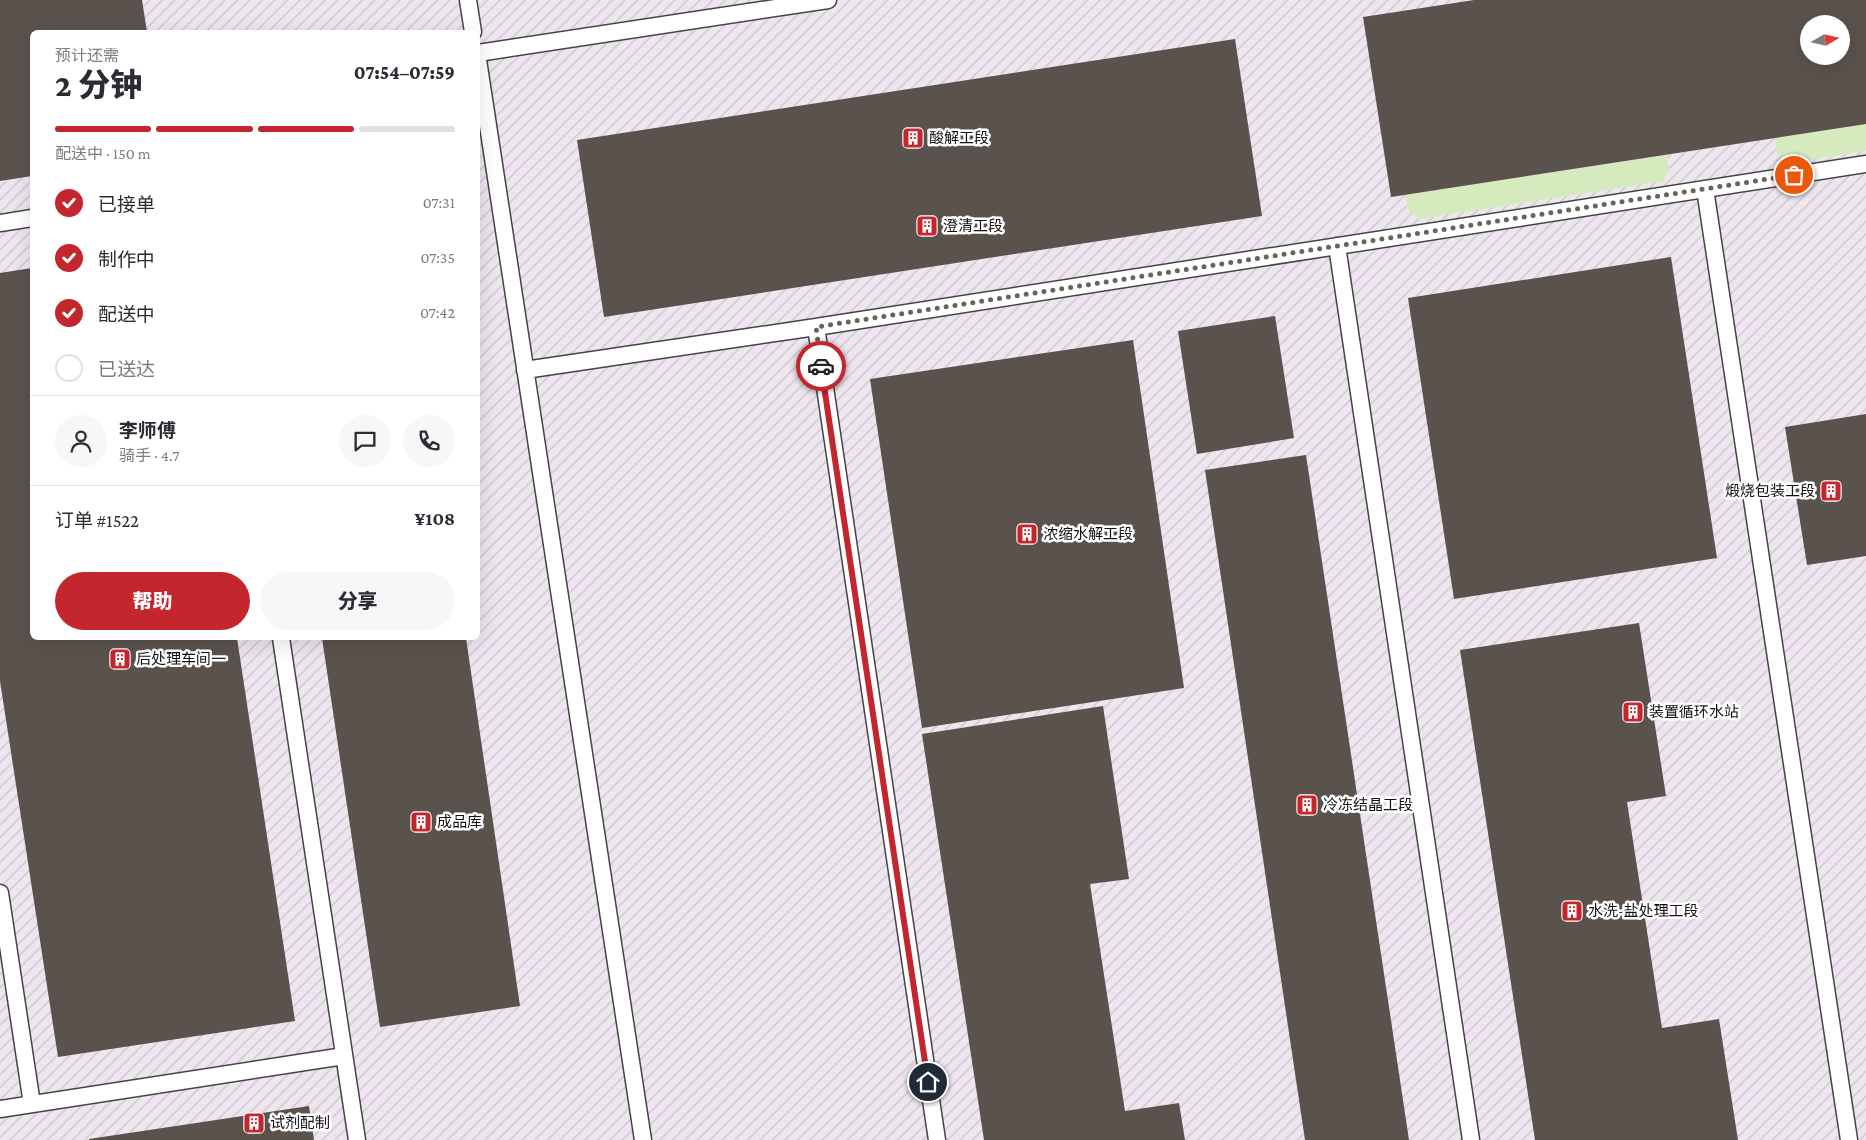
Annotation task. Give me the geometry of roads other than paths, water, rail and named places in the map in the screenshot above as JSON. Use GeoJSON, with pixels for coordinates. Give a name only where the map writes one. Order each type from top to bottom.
{"type":"FeatureCollection","features":[{"type":"Feature","properties":{"kind":"lane"},"geometry":{"type":"LineString","coordinates":[[468,0],[473,30]]}},
{"type":"Feature","properties":{"kind":"lane"},"geometry":{"type":"LineString","coordinates":[[480,53],[828,0]]}},
{"type":"Feature","properties":{"kind":"lane"},"geometry":{"type":"LineString","coordinates":[[480,73],[643,1140]]}},
{"type":"Feature","properties":{"kind":"lane"},"geometry":{"type":"LineString","coordinates":[[525,370],[816,327],[1866,164]]}},
{"type":"Feature","properties":{"kind":"lane"},"geometry":{"type":"LineString","coordinates":[[1705,189],[1849,1140]]}},
{"type":"Feature","properties":{"kind":"lane"},"geometry":{"type":"LineString","coordinates":[[0,223],[30,218]]}},
{"type":"Feature","properties":{"kind":"lane"},"geometry":{"type":"LineString","coordinates":[[1337,246],[1471,1140]]}},
{"type":"Feature","properties":{"kind":"lane"},"geometry":{"type":"LineString","coordinates":[[816,327],[937,1140]]}},
{"type":"Feature","properties":{"kind":"lane"},"geometry":{"type":"LineString","coordinates":[[281,640],[357,1140]]}},
{"type":"Feature","properties":{"kind":"lane"},"geometry":{"type":"LineString","coordinates":[[0,893],[32,1104]]}},
{"type":"Feature","properties":{"kind":"lane"},"geometry":{"type":"LineString","coordinates":[[0,1108],[344,1056]]}},
{"type":"Feature","properties":{"kind":"place","name":"酸解工段"},"geometry":{"type":"Point","coordinates":[913,138]}},
{"type":"Feature","properties":{"kind":"place","name":"澄清工段"},"geometry":{"type":"Point","coordinates":[927,226]}},
{"type":"Feature","properties":{"kind":"place","name":"煅烧包装工段"},"geometry":{"type":"Point","coordinates":[1831,491]}},
{"type":"Feature","properties":{"kind":"place","name":"浓缩水解工段"},"geometry":{"type":"Point","coordinates":[1027,534]}},
{"type":"Feature","properties":{"kind":"place","name":"后处理车间一"},"geometry":{"type":"Point","coordinates":[120,659]}},
{"type":"Feature","properties":{"kind":"place","name":"装置循环水站"},"geometry":{"type":"Point","coordinates":[1633,712]}},
{"type":"Feature","properties":{"kind":"place","name":"冷冻结晶工段"},"geometry":{"type":"Point","coordinates":[1307,805]}},
{"type":"Feature","properties":{"kind":"place","name":"成品库"},"geometry":{"type":"Point","coordinates":[421,822]}},
{"type":"Feature","properties":{"kind":"place","name":"水洗-盐处理工段"},"geometry":{"type":"Point","coordinates":[1572,911]}},
{"type":"Feature","properties":{"kind":"place","name":"试剂配制"},"geometry":{"type":"Point","coordinates":[254,1123]}}]}
